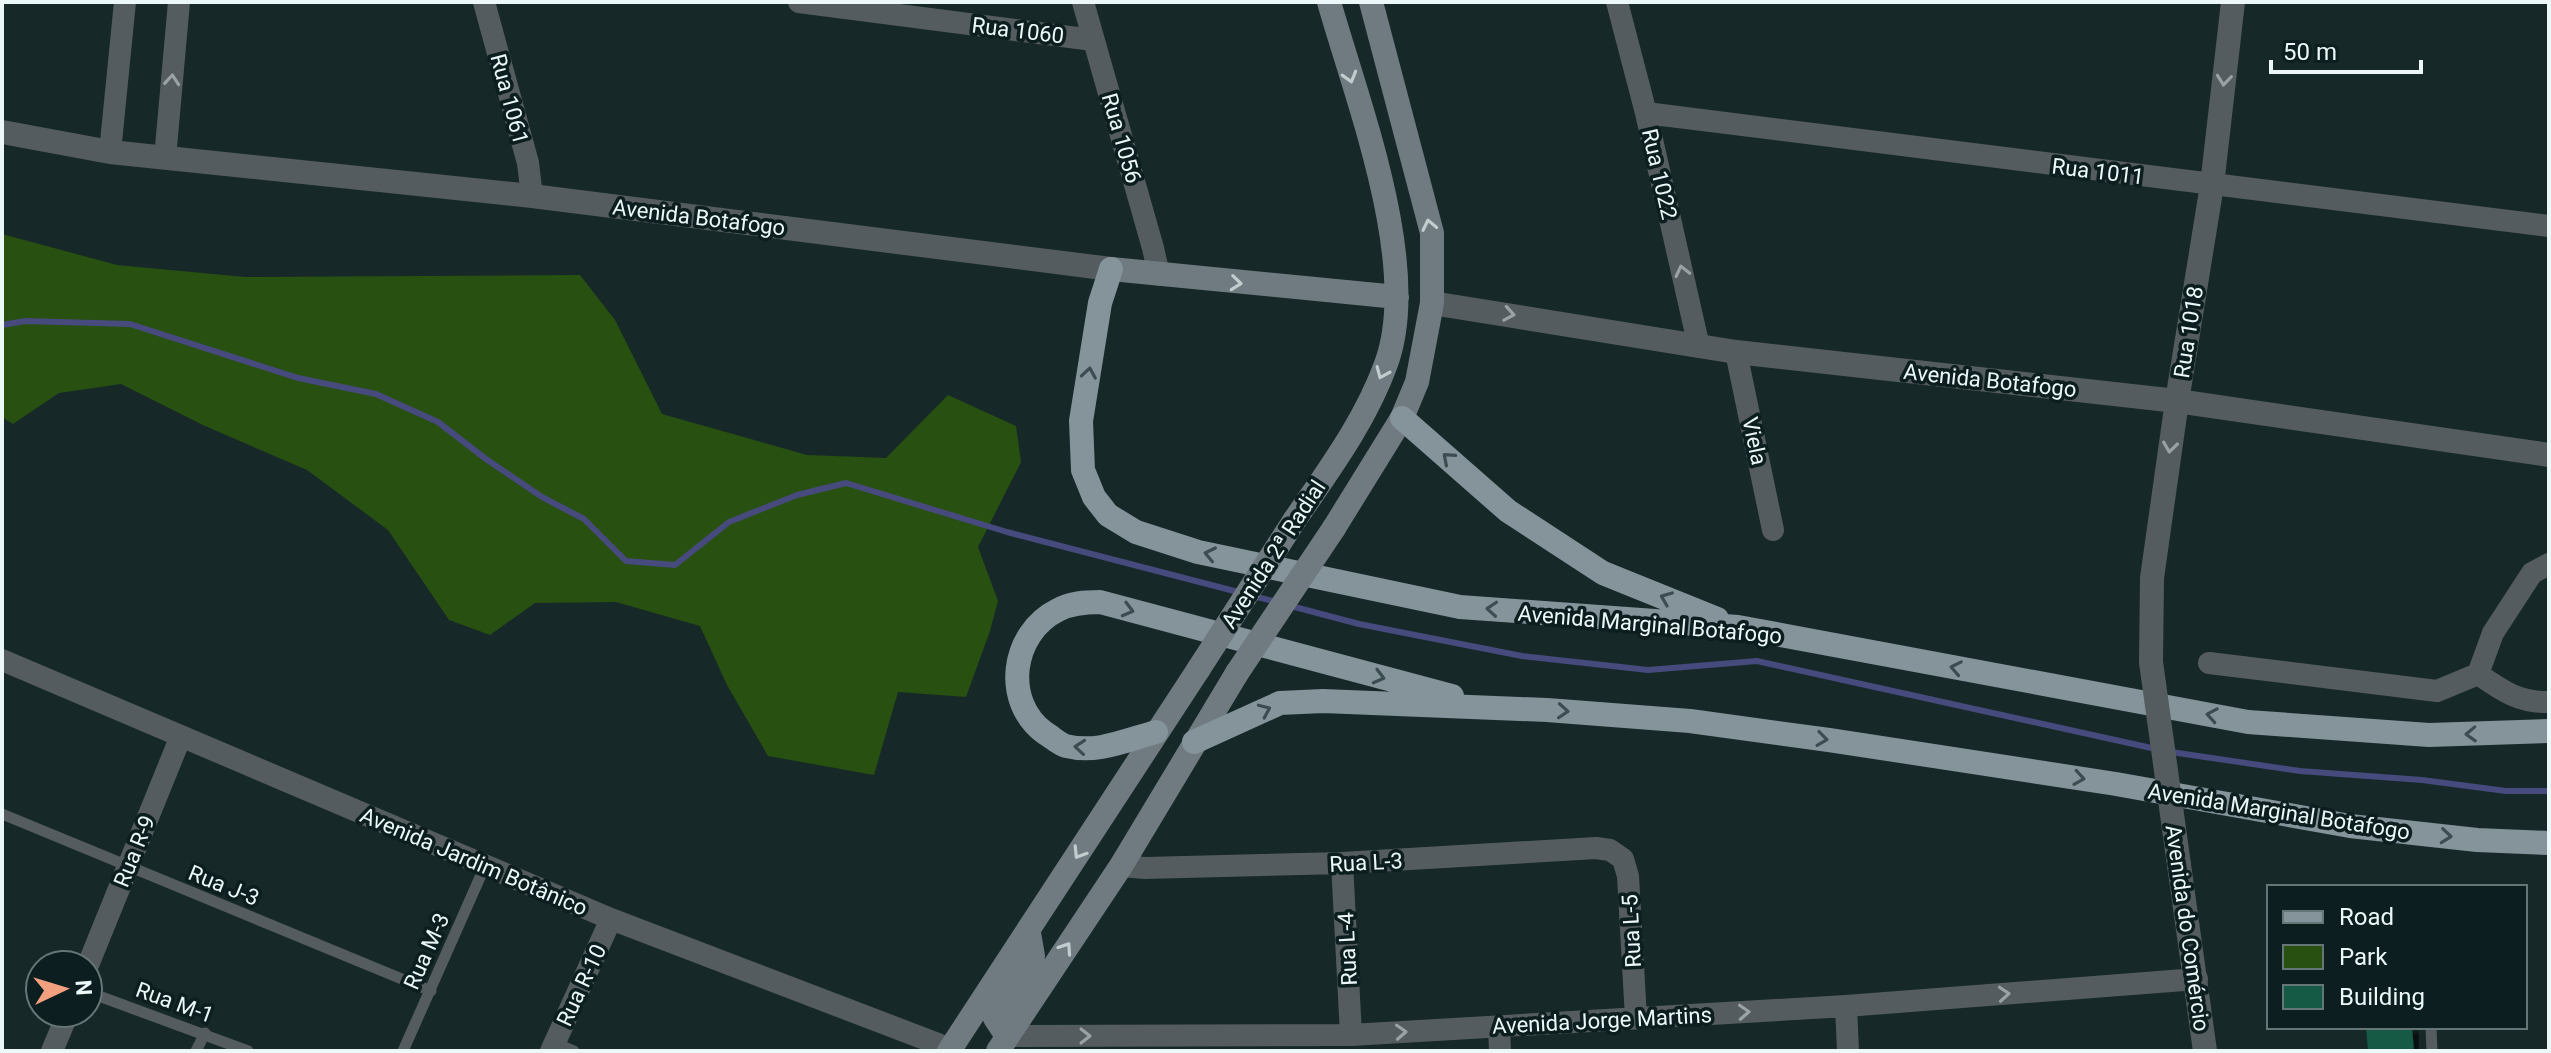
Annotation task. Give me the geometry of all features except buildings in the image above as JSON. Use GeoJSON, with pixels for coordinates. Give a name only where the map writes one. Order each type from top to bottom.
{"type":"FeatureCollection","features":[{"type":"Feature","properties":{"kind":"main road","name":"Avenida 2ª Radial"},"geometry":{"type":"LineString","coordinates":[[950,1050],[1361,422],[1387,362],[1397,297],[1397,268],[1378,173],[1329,2]]}},
{"type":"Feature","properties":{"kind":"main road","name":"Avenida 2ª Radial"},"geometry":{"type":"LineString","coordinates":[[1007,1046],[1121,866],[1237,673],[1334,528],[1402,418],[1417,382],[1432,303],[1432,233],[1371,2]]}},
{"type":"Feature","properties":{"kind":"main road","name":"Avenida Botafogo"},"geometry":{"type":"LineString","coordinates":[[1111,269],[1397,297]]}},
{"type":"Feature","properties":{"kind":"main road","name":"Avenida Marginal Botafogo"},"geometry":{"type":"LineString","coordinates":[[1111,269],[1100,303],[1081,421],[1083,470],[1094,497],[1108,515],[1136,532],[1198,552],[1460,607],[1738,627],[2248,722],[2429,735],[2549,731]]}},
{"type":"Feature","properties":{"kind":"main road"},"geometry":{"type":"LineString","coordinates":[[1402,418],[1508,511],[1603,573],[1738,627]]}},
{"type":"Feature","properties":{"kind":"main road"},"geometry":{"type":"LineString","coordinates":[[1156,732],[1101,749],[1064,746],[1034,725],[1020,697],[1017,667],[1021,651],[1036,626],[1058,609],[1071,604],[1100,602],[1485,705]]}},
{"type":"Feature","properties":{"kind":"main road"},"geometry":{"type":"LineString","coordinates":[[1194,742],[1280,703],[1323,701],[1485,705]]}},
{"type":"Feature","properties":{"kind":"main road","name":"Avenida Marginal Botafogo"},"geometry":{"type":"LineString","coordinates":[[1485,705],[1690,721],[2116,784],[2350,826],[2477,840],[2549,843]]}},
{"type":"Feature","properties":{"kind":"main road"},"geometry":{"type":"LineString","coordinates":[[1007,1046],[995,1018],[1033,956],[1029,933]]}},
{"type":"Feature","properties":{"kind":"street"},"geometry":{"type":"LineString","coordinates":[[110,152],[125,2]]}},
{"type":"Feature","properties":{"kind":"street"},"geometry":{"type":"LineString","coordinates":[[165,158],[179,2]]}},
{"type":"Feature","properties":{"kind":"street","name":"Rua 1061"},"geometry":{"type":"LineString","coordinates":[[484,2],[528,163],[532,196]]}},
{"type":"Feature","properties":{"kind":"street","name":"Rua 1060"},"geometry":{"type":"LineString","coordinates":[[799,2],[1093,40]]}},
{"type":"Feature","properties":{"kind":"street","name":"Rua 1056"},"geometry":{"type":"LineString","coordinates":[[1083,2],[1159,275]]}},
{"type":"Feature","properties":{"kind":"street","name":"Rua 1022"},"geometry":{"type":"LineString","coordinates":[[1617,2],[1646,113],[1699,347]]}},
{"type":"Feature","properties":{"kind":"street","name":"Rua 1018"},"geometry":{"type":"LineString","coordinates":[[2151,662],[2152,578],[2212,185],[2233,2]]}},
{"type":"Feature","properties":{"kind":"street","name":"Rua 1011"},"geometry":{"type":"LineString","coordinates":[[1646,113],[2549,226]]}},
{"type":"Feature","properties":{"kind":"street","name":"Avenida Botafogo"},"geometry":{"type":"LineString","coordinates":[[2,132],[110,152],[532,196],[1111,269]]}},
{"type":"Feature","properties":{"kind":"street","name":"Avenida Botafogo"},"geometry":{"type":"LineString","coordinates":[[1432,303],[1699,347],[2177,401],[2549,455]]}},
{"type":"Feature","properties":{"kind":"street","name":"Viela"},"geometry":{"type":"LineString","coordinates":[[1736,352],[1773,530]]}},
{"type":"Feature","properties":{"kind":"street"},"geometry":{"type":"LineString","coordinates":[[2209,663],[2437,691],[2478,674],[2493,633],[2532,573],[2549,564]]}},
{"type":"Feature","properties":{"kind":"street","name":"Avenida Jardim Botânico"},"geometry":{"type":"LineString","coordinates":[[2,660],[611,919],[950,1050]]}},
{"type":"Feature","properties":{"kind":"street","name":"Avenida do Comércio"},"geometry":{"type":"LineString","coordinates":[[2151,662],[2205,1051]]}},
{"type":"Feature","properties":{"kind":"street"},"geometry":{"type":"LineString","coordinates":[[2478,674],[2510,696],[2532,703],[2549,702]]}},
{"type":"Feature","properties":{"kind":"street","name":"Rua R-9"},"geometry":{"type":"LineString","coordinates":[[95,949],[181,736]]}},
{"type":"Feature","properties":{"kind":"street","name":"Rua L-3"},"geometry":{"type":"LineString","coordinates":[[1121,866],[1342,863],[1596,848],[1610,850]]}},
{"type":"Feature","properties":{"kind":"street","name":"Rua L-5"},"geometry":{"type":"LineString","coordinates":[[1610,850],[1623,859],[1628,876],[1636,1018]]}},
{"type":"Feature","properties":{"kind":"street","name":"Rua L-4"},"geometry":{"type":"LineString","coordinates":[[1342,863],[1351,1035]]}},
{"type":"Feature","properties":{"kind":"street","name":"Rua R-10"},"geometry":{"type":"LineString","coordinates":[[560,1048],[611,919]]}},
{"type":"Feature","properties":{"kind":"street","name":"Avenida Jorge Martins"},"geometry":{"type":"LineString","coordinates":[[1007,1046],[1351,1035],[1846,1006],[2197,979]]}},
{"type":"Feature","properties":{"kind":"street"},"geometry":{"type":"LineString","coordinates":[[1846,1006],[1848,1051]]}},
{"type":"Feature","properties":{"kind":"street"},"geometry":{"type":"LineString","coordinates":[[1499,1026],[1500,1051]]}},
{"type":"Feature","properties":{"kind":"street"},"geometry":{"type":"LineString","coordinates":[[52,1051],[61,1029]]}},
{"type":"Feature","properties":{"kind":"lane","name":"Rua J-3"},"geometry":{"type":"LineString","coordinates":[[3,816],[431,991]]}},
{"type":"Feature","properties":{"kind":"lane","name":"Rua M-3"},"geometry":{"type":"LineString","coordinates":[[403,1051],[485,866]]}},
{"type":"Feature","properties":{"kind":"lane","name":"Rua M-1"},"geometry":{"type":"LineString","coordinates":[[104,998],[248,1051]]}},
{"type":"Feature","properties":{"kind":"lane"},"geometry":{"type":"LineString","coordinates":[[2431,1029],[2432,1051]]}},
{"type":"Feature","properties":{"kind":"lane"},"geometry":{"type":"LineString","coordinates":[[196,1051],[205,1033]]}},
{"type":"Feature","properties":{"kind":"green space"},"geometry":{"type":"Polygon","coordinates":[[[2,234],[117,265],[245,277],[580,275],[615,320],[662,414],[807,455],[886,458],[948,395],[1016,426],[1021,462],[978,547],[998,601],[966,697],[898,692],[874,775],[768,756],[727,685],[700,626],[616,602],[535,603],[490,635],[449,620],[388,530],[307,470],[205,426],[121,384],[59,393],[13,424],[2,417],[2,234]]]}},
{"type":"Feature","properties":{"kind":"waterway"},"geometry":{"type":"LineString","coordinates":[[2,325],[25,321],[130,324],[298,378],[376,394],[438,422],[542,497],[584,519],[626,561],[675,565],[729,522],[797,495],[846,483],[1007,532],[1242,593]]}},
{"type":"Feature","properties":{"kind":"waterway"},"geometry":{"type":"LineString","coordinates":[[1253,596],[1277,602]]}},
{"type":"Feature","properties":{"kind":"waterway"},"geometry":{"type":"LineString","coordinates":[[1287,605],[1359,624],[1522,656],[1648,670],[1757,661],[2156,749]]}},
{"type":"Feature","properties":{"kind":"waterway"},"geometry":{"type":"LineString","coordinates":[[2171,752],[2300,771],[2422,780],[2506,791],[2549,791]]}}]}
